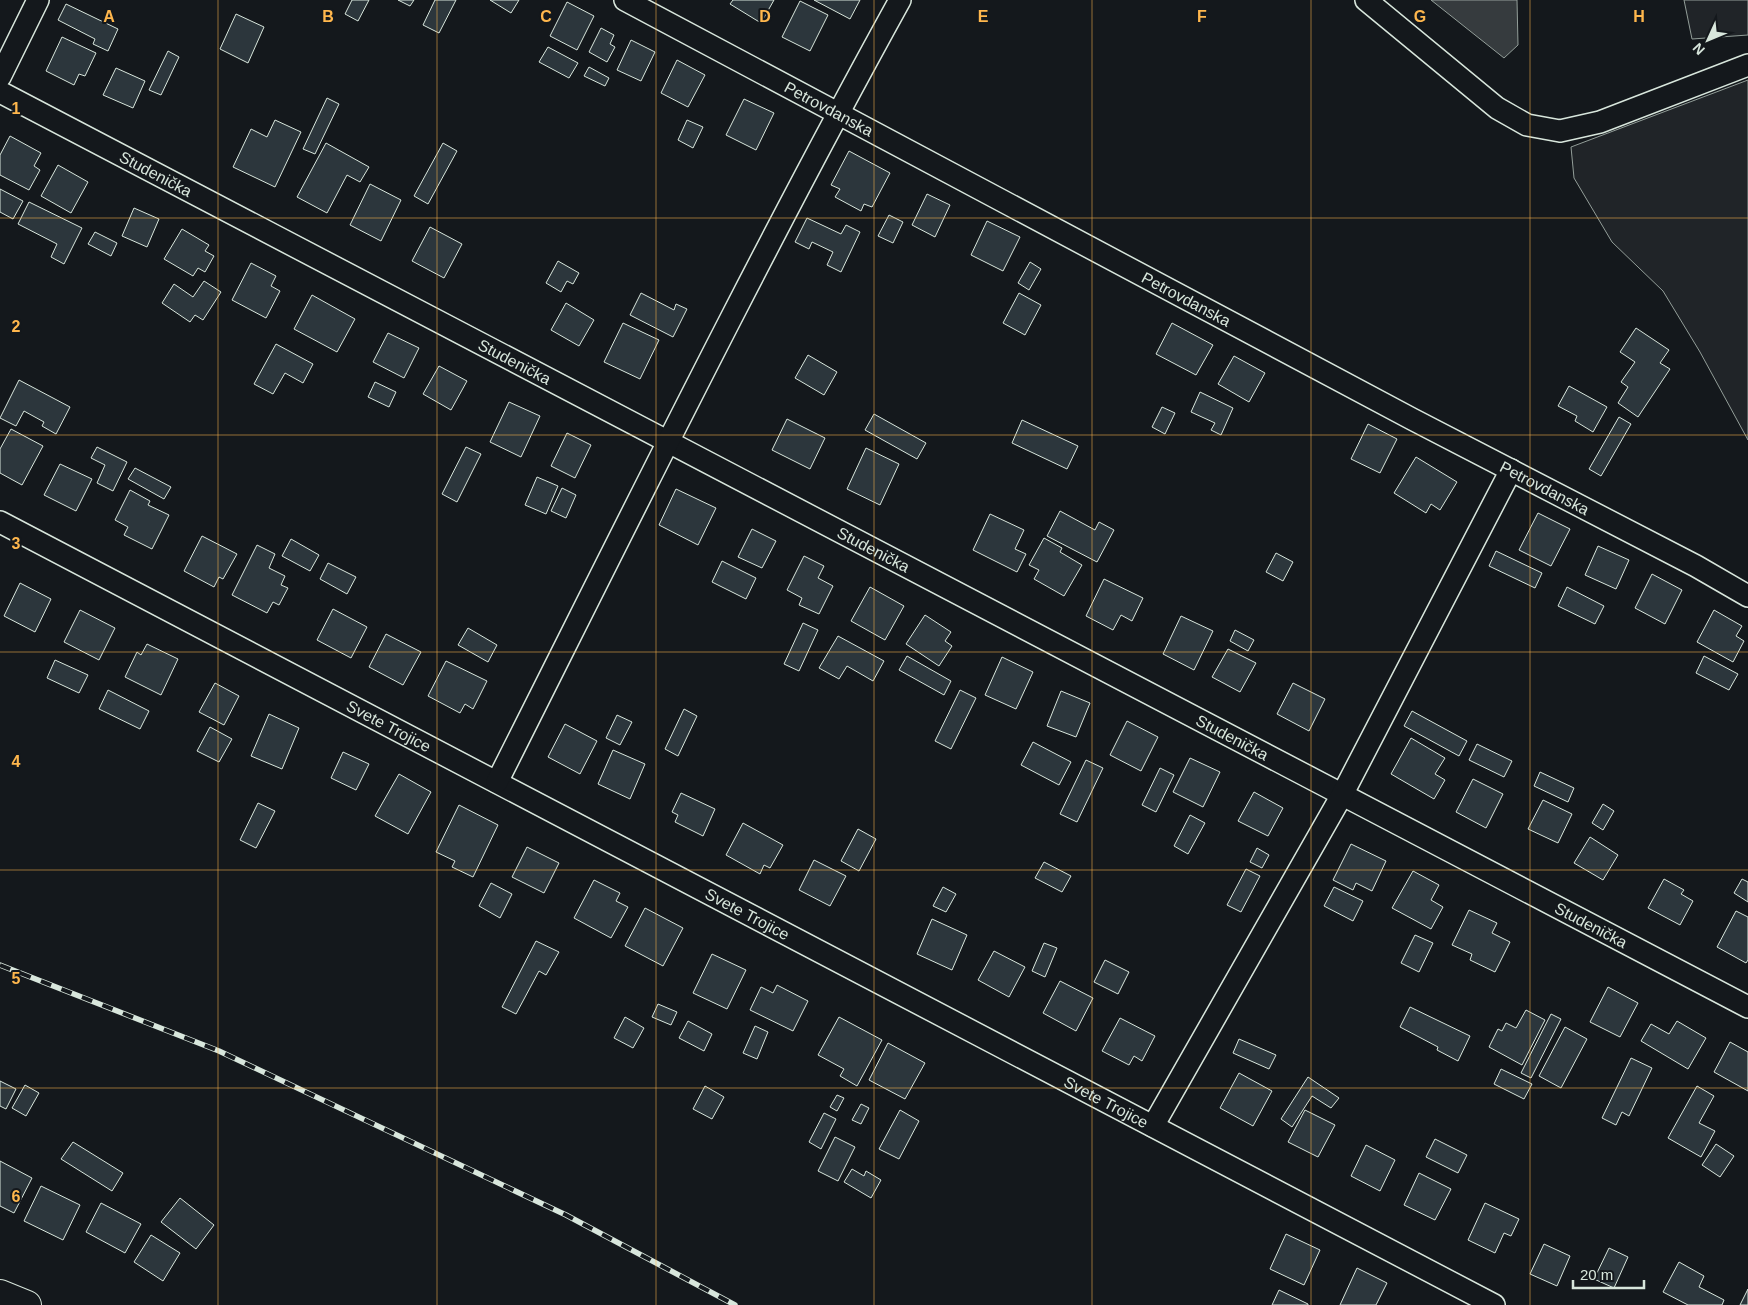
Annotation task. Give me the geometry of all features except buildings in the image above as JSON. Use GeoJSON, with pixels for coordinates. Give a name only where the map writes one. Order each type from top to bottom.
{"type":"FeatureCollection","features":[{"type":"Feature","properties":{"kind":"main road"},"geometry":{"type":"LineString","coordinates":[[0,1294],[27,1305]]}},
{"type":"Feature","properties":{"kind":"street"},"geometry":{"type":"LineString","coordinates":[[0,78],[38,0]]}},
{"type":"Feature","properties":{"kind":"street","name":"Petrovdanska"},"geometry":{"type":"LineString","coordinates":[[625,0],[1412,419],[1696,566],[1748,596]]}},
{"type":"Feature","properties":{"kind":"street"},"geometry":{"type":"LineString","coordinates":[[497,782],[669,441],[838,113],[900,0]]}},
{"type":"Feature","properties":{"kind":"street"},"geometry":{"type":"LineString","coordinates":[[1366,0],[1497,108],[1527,125],[1560,131],[1600,122],[1748,65]]}},
{"type":"Feature","properties":{"kind":"street","name":"Studenička"},"geometry":{"type":"LineString","coordinates":[[0,92],[1748,1007]]}},
{"type":"Feature","properties":{"kind":"street"},"geometry":{"type":"LineString","coordinates":[[1153,1126],[1342,795],[1511,470]]}},
{"type":"Feature","properties":{"kind":"street","name":"Svete Trojice"},"geometry":{"type":"LineString","coordinates":[[0,522],[1494,1305]]}},
{"type":"Feature","properties":{"kind":"shaded area"},"geometry":{"type":"Polygon","coordinates":[[[1431,0],[1517,0],[1518,45],[1504,58],[1431,0]]]}},
{"type":"Feature","properties":{"kind":"shaded area"},"geometry":{"type":"Polygon","coordinates":[[[1684,0],[1748,0],[1748,35],[1692,39],[1684,0]]]}},
{"type":"Feature","properties":{"kind":"shaded area"},"geometry":{"type":"Polygon","coordinates":[[[1748,80],[1748,440],[1700,352],[1663,291],[1612,242],[1574,178],[1571,147],[1748,80]]]}},
{"type":"Feature","properties":{"kind":"railway"},"geometry":{"type":"LineString","coordinates":[[0,965],[219,1051],[566,1215],[735,1305]]}}]}
